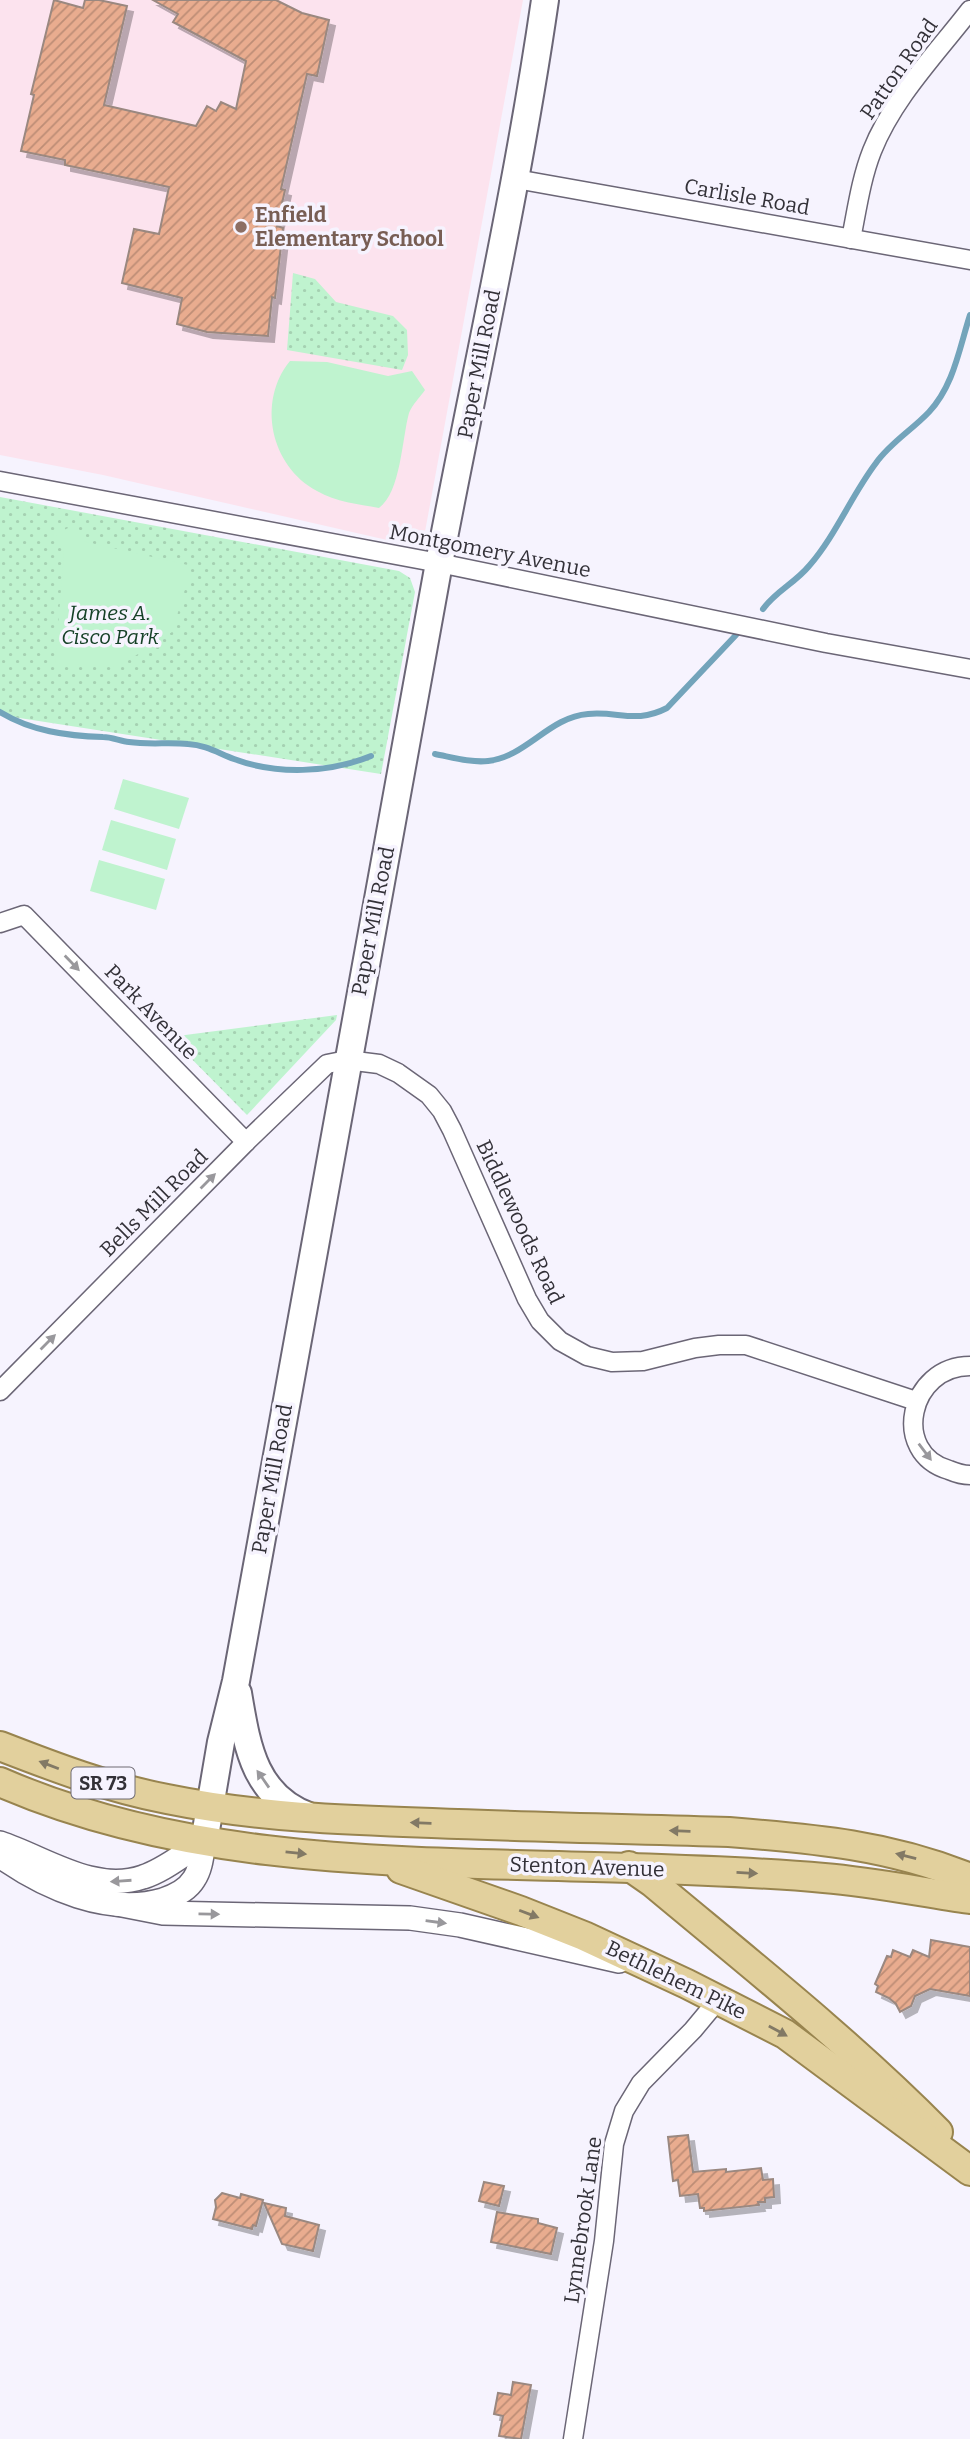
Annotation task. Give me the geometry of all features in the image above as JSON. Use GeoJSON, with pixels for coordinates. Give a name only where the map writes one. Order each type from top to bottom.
{"type":"FeatureCollection","features":[{"type":"Feature","properties":{"kind":"main road","name":"Paper Mill Road"},"geometry":{"type":"LineString","coordinates":[[204,1842],[236,1681],[439,563],[516,179],[545,0]]}},
{"type":"Feature","properties":{"kind":"main road"},"geometry":{"type":"LineString","coordinates":[[236,1681],[246,1743],[255,1768],[267,1786],[289,1807],[316,1819]]}},
{"type":"Feature","properties":{"kind":"main road","name":"SR 73"},"geometry":{"type":"LineString","coordinates":[[0,1746],[104,1783],[209,1807]]}},
{"type":"Feature","properties":{"kind":"main road","name":"SR 73"},"geometry":{"type":"LineString","coordinates":[[0,1782],[106,1819],[204,1842]]}},
{"type":"Feature","properties":{"kind":"main road","name":"Stenton Avenue"},"geometry":{"type":"LineString","coordinates":[[209,1807],[316,1819],[729,1832],[809,1839],[908,1856],[970,1878]]}},
{"type":"Feature","properties":{"kind":"main road","name":"Bethlehem Pike"},"geometry":{"type":"LineString","coordinates":[[547,1828],[595,1846],[632,1868],[713,1933],[883,2077],[942,2135],[970,2170]]}},
{"type":"Feature","properties":{"kind":"main road","name":"Stenton Avenue"},"geometry":{"type":"LineString","coordinates":[[204,1842],[347,1857],[825,1878],[970,1899]]}},
{"type":"Feature","properties":{"kind":"main road","name":"Bethlehem Pike"},"geometry":{"type":"LineString","coordinates":[[347,1857],[394,1867],[556,1924],[718,2000],[805,2047],[861,2092],[970,2170]]}},
{"type":"Feature","properties":{"kind":"street","name":"Patton Road"},"geometry":{"type":"LineString","coordinates":[[851,239],[862,183],[872,151],[885,124],[904,95],[970,10]]}},
{"type":"Feature","properties":{"kind":"street","name":"Carlisle Road"},"geometry":{"type":"LineString","coordinates":[[516,179],[970,260]]}},
{"type":"Feature","properties":{"kind":"street","name":"Montgomery Avenue"},"geometry":{"type":"LineString","coordinates":[[0,481],[439,563],[826,643],[970,669]]}},
{"type":"Feature","properties":{"kind":"street","name":"Park Avenue"},"geometry":{"type":"LineString","coordinates":[[0,923],[24,915],[246,1142]]}},
{"type":"Feature","properties":{"kind":"street","name":"Bells Mill Road"},"geometry":{"type":"LineString","coordinates":[[0,1391],[246,1142],[327,1064],[347,1059]]}},
{"type":"Feature","properties":{"kind":"street","name":"Biddlewoods Road"},"geometry":{"type":"LineString","coordinates":[[347,1059],[379,1064],[398,1073],[420,1087],[442,1111],[453,1130],[531,1307],[546,1328],[568,1346],[600,1360],[623,1363],[643,1361],[695,1348],[746,1345],[916,1401]]}},
{"type":"Feature","properties":{"kind":"street"},"geometry":{"type":"LineString","coordinates":[[970,1366],[958,1366],[940,1373],[926,1385],[916,1401],[913,1420],[916,1439],[925,1455],[940,1468],[970,1475]]}},
{"type":"Feature","properties":{"kind":"street"},"geometry":{"type":"LineString","coordinates":[[0,1843],[93,1880],[112,1882],[128,1881],[152,1874],[204,1842]]}},
{"type":"Feature","properties":{"kind":"street"},"geometry":{"type":"LineString","coordinates":[[117,1904],[152,1903],[169,1898],[190,1885],[196,1877],[204,1842]]}},
{"type":"Feature","properties":{"kind":"street"},"geometry":{"type":"LineString","coordinates":[[0,1856],[72,1894],[163,1913],[410,1918],[656,1969]]}},
{"type":"Feature","properties":{"kind":"street","name":"Lynnebrook Lane"},"geometry":{"type":"LineString","coordinates":[[573,2439],[602,2253],[614,2144],[624,2111],[641,2083],[718,2000]]}},
{"type":"Feature","properties":{"kind":"shaded area","name":"Enfield Elementary School"},"geometry":{"type":"Polygon","coordinates":[[[0,0],[523,0],[422,548],[103,475],[0,455],[0,0]]]}},
{"type":"Feature","properties":{"kind":"green space"},"geometry":{"type":"Polygon","coordinates":[[[293,273],[315,279],[336,302],[393,316],[407,330],[408,355],[402,370],[287,350],[293,273]]]}},
{"type":"Feature","properties":{"kind":"green space"},"geometry":{"type":"Polygon","coordinates":[[[290,361],[327,362],[388,376],[412,371],[425,390],[409,413],[396,478],[392,490],[379,508],[324,495],[301,480],[288,466],[279,449],[272,413],[280,377],[290,361]]]}},
{"type":"Feature","properties":{"kind":"green space","name":"James A. Cisco Park"},"geometry":{"type":"Polygon","coordinates":[[[0,497],[399,571],[410,578],[415,592],[381,774],[0,715],[0,497]]]}},
{"type":"Feature","properties":{"kind":"green space"},"geometry":{"type":"Polygon","coordinates":[[[72,526],[82,541],[192,566],[172,632],[118,667],[55,663],[64,553],[56,534],[72,526]]]}},
{"type":"Feature","properties":{"kind":"green space"},"geometry":{"type":"Polygon","coordinates":[[[123,779],[189,798],[179,829],[114,809],[123,779]]]}},
{"type":"Feature","properties":{"kind":"green space"},"geometry":{"type":"Polygon","coordinates":[[[111,820],[176,839],[167,870],[102,850],[111,820]]]}},
{"type":"Feature","properties":{"kind":"green space"},"geometry":{"type":"Polygon","coordinates":[[[99,860],[165,879],[156,910],[90,891],[99,860]]]}},
{"type":"Feature","properties":{"kind":"green space"},"geometry":{"type":"Polygon","coordinates":[[[337,1015],[336,1020],[247,1115],[170,1037],[337,1015]]]}},
{"type":"Feature","properties":{"kind":"building","name":"Enfield Elementary School"},"geometry":{"type":"Polygon","coordinates":[[[54,0],[83,8],[85,0],[127,6],[104,105],[196,126],[207,106],[216,111],[221,102],[236,109],[246,61],[173,22],[178,14],[153,0],[276,0],[302,13],[329,20],[317,76],[307,74],[281,189],[285,190],[277,226],[283,228],[268,336],[207,332],[177,324],[182,298],[122,283],[134,229],[159,234],[169,187],[65,165],[65,160],[21,151],[34,95],[31,94],[54,0]]]}},
{"type":"Feature","properties":{"kind":"building"},"geometry":{"type":"Polygon","coordinates":[[[931,1940],[970,1947],[970,1996],[930,1989],[915,1996],[911,2006],[900,2012],[889,1998],[876,1992],[878,1986],[875,1984],[887,1956],[891,1957],[893,1950],[910,1957],[913,1950],[929,1957],[931,1940]]]}},
{"type":"Feature","properties":{"kind":"building"},"geometry":{"type":"Polygon","coordinates":[[[688,2135],[693,2172],[761,2168],[763,2180],[773,2179],[774,2197],[765,2198],[765,2202],[758,2202],[759,2205],[704,2211],[704,2208],[700,2208],[698,2194],[680,2196],[678,2180],[673,2181],[668,2137],[688,2135]]]}},
{"type":"Feature","properties":{"kind":"building"},"geometry":{"type":"Polygon","coordinates":[[[484,2182],[504,2186],[499,2206],[479,2201],[484,2182]]]}},
{"type":"Feature","properties":{"kind":"building"},"geometry":{"type":"Polygon","coordinates":[[[222,2193],[240,2198],[241,2194],[263,2200],[256,2226],[253,2225],[252,2229],[213,2219],[215,2200],[222,2193]]]}},
{"type":"Feature","properties":{"kind":"building"},"geometry":{"type":"Polygon","coordinates":[[[264,2203],[286,2208],[285,2216],[319,2225],[313,2251],[282,2244],[264,2203]]]}},
{"type":"Feature","properties":{"kind":"building"},"geometry":{"type":"Polygon","coordinates":[[[497,2212],[538,2219],[538,2223],[557,2228],[551,2254],[491,2242],[497,2212]]]}},
{"type":"Feature","properties":{"kind":"building"},"geometry":{"type":"Polygon","coordinates":[[[513,2382],[531,2385],[521,2439],[499,2436],[503,2416],[494,2414],[498,2393],[511,2395],[513,2382]]]}},
{"type":"Feature","properties":{"kind":"waterway"},"geometry":{"type":"LineString","coordinates":[[763,609],[804,572],[819,554],[882,456],[922,419],[937,401],[955,366],[970,315]]}},
{"type":"Feature","properties":{"kind":"waterway"},"geometry":{"type":"LineString","coordinates":[[435,754],[488,761],[514,752],[549,729],[574,717],[588,714],[637,716],[656,713],[667,708],[736,635]]}},
{"type":"Feature","properties":{"kind":"waterway"},"geometry":{"type":"LineString","coordinates":[[0,712],[24,724],[50,731],[136,743],[194,745],[268,768],[321,769],[371,756]]}},
{"type":"Feature","properties":{"kind":"place","name":"Enfield Elementary School"},"geometry":{"type":"Point","coordinates":[241,227]}}]}
